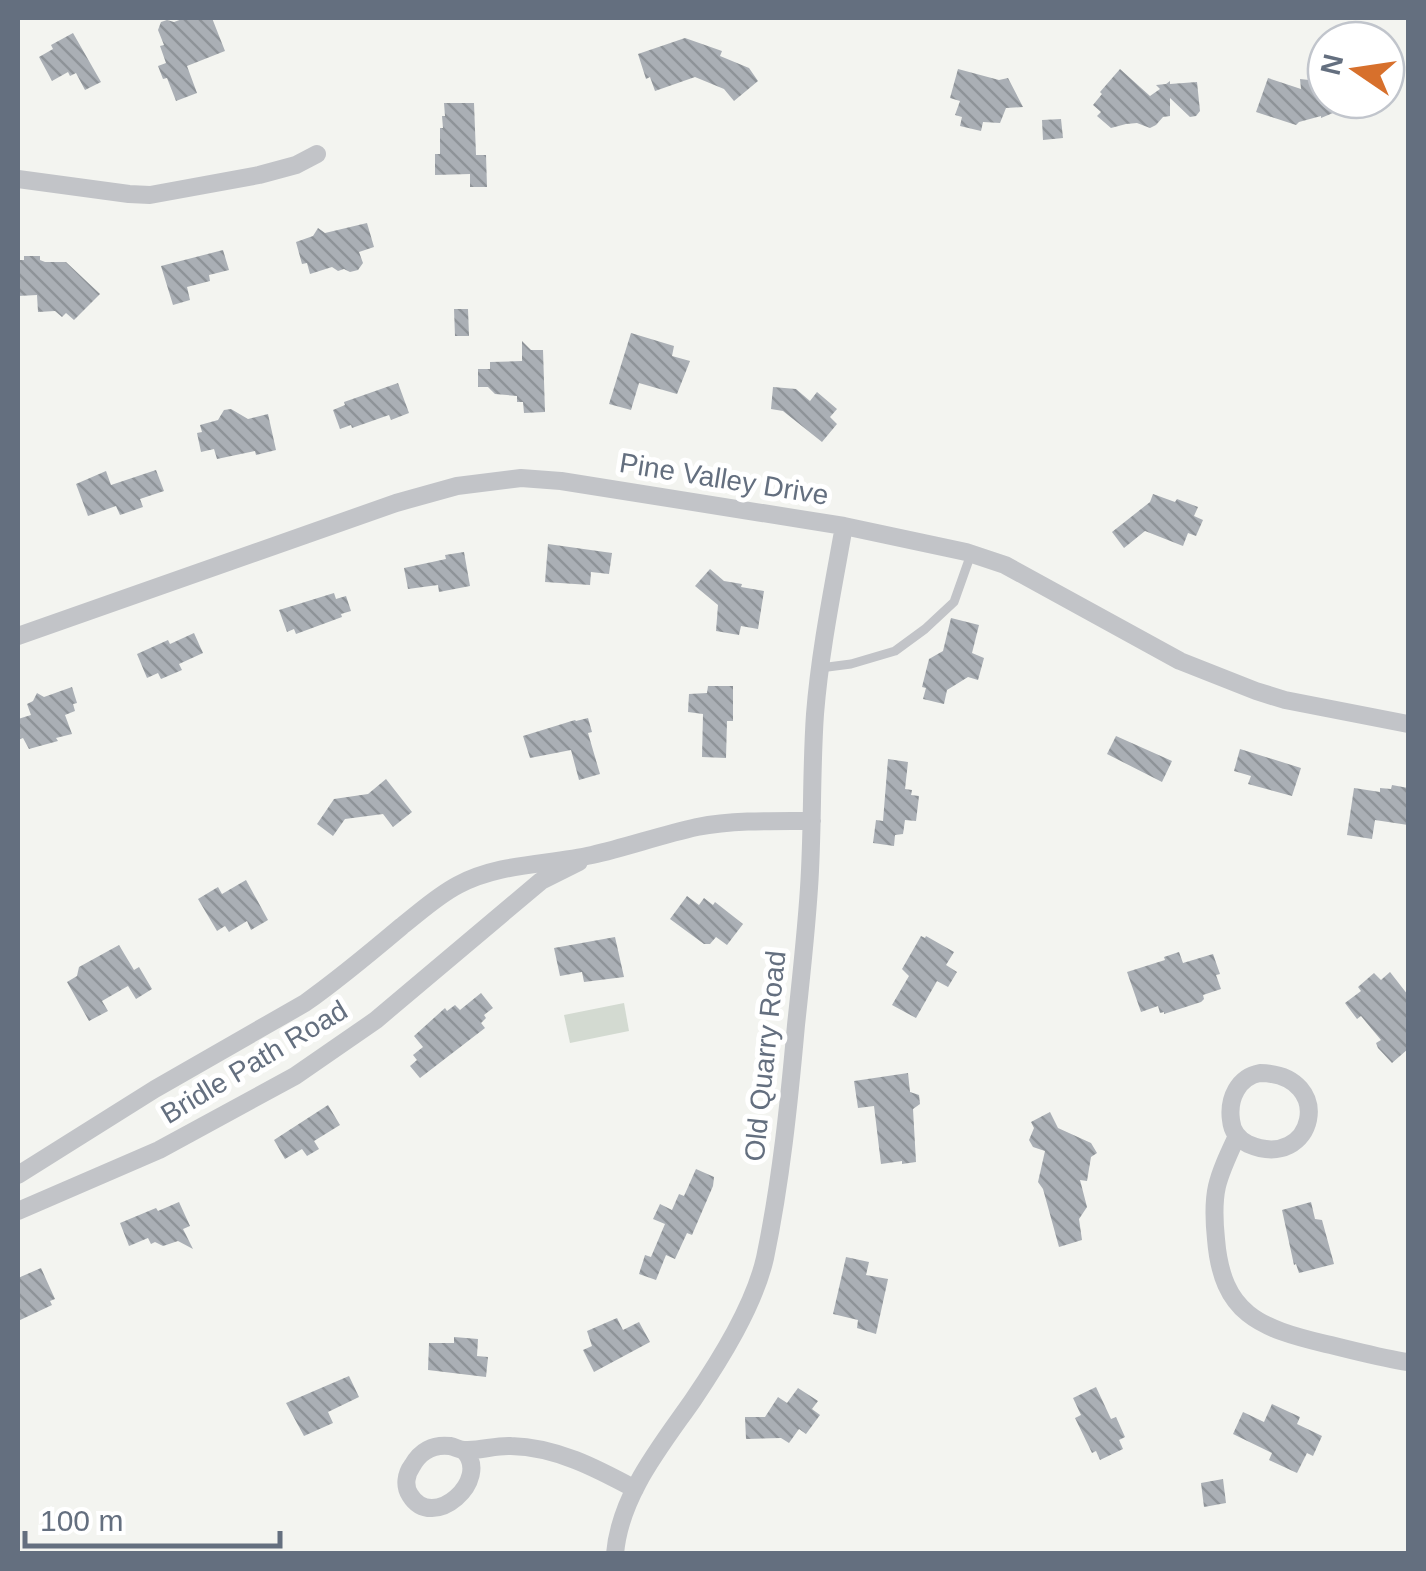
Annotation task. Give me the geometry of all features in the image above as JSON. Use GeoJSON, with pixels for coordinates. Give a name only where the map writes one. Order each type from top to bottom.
{"type":"FeatureCollection","features":[{"type":"Feature","properties":{"kind":"street"},"geometry":{"type":"LineString","coordinates":[[18,179],[150,195],[259,175],[318,154]]}},
{"type":"Feature","properties":{"kind":"street","name":"Pine Valley Drive"},"geometry":{"type":"LineString","coordinates":[[18,636],[396,503],[474,484],[521,478],[562,480],[844,526],[970,554],[1004,565],[1180,662],[1285,700],[1408,724]]}},
{"type":"Feature","properties":{"kind":"street","name":"Old Quarry Road"},"geometry":{"type":"LineString","coordinates":[[615,1554],[626,1508],[635,1489],[730,1340],[764,1262],[784,1154],[809,890],[820,668],[844,526]]}},
{"type":"Feature","properties":{"kind":"street","name":"Bridle Path Road"},"geometry":{"type":"LineString","coordinates":[[18,1174],[305,1003],[438,896],[482,874],[593,855],[700,826],[812,821]]}},
{"type":"Feature","properties":{"kind":"street","name":"Bridle Path Road"},"geometry":{"type":"LineString","coordinates":[[18,1212],[159,1150],[295,1076],[376,1020],[541,881],[593,855]]}},
{"type":"Feature","properties":{"kind":"street"},"geometry":{"type":"LineString","coordinates":[[1278,1073],[1304,1092],[1309,1112],[1303,1136],[1280,1149],[1259,1148],[1237,1136],[1230,1124],[1233,1093],[1252,1074],[1278,1073]]}},
{"type":"Feature","properties":{"kind":"street"},"geometry":{"type":"LineString","coordinates":[[1237,1136],[1220,1172],[1213,1208],[1218,1261],[1226,1288],[1243,1311],[1269,1328],[1291,1336],[1408,1362]]}},
{"type":"Feature","properties":{"kind":"street"},"geometry":{"type":"LineString","coordinates":[[464,1450],[509,1445],[547,1450],[635,1489]]}},
{"type":"Feature","properties":{"kind":"lane"},"geometry":{"type":"LineString","coordinates":[[820,668],[851,664],[894,651],[925,629],[954,602],[970,554]]}},
{"type":"Feature","properties":{"kind":"shaded area"},"geometry":{"type":"Polygon","coordinates":[[[624,1003],[629,1031],[570,1043],[564,1015],[624,1003]]]}},
{"type":"Feature","properties":{"kind":"building"},"geometry":{"type":"Polygon","coordinates":[[[212,18],[225,51],[187,66],[197,93],[176,101],[158,66],[166,63],[158,30],[161,22],[212,18]]]}},
{"type":"Feature","properties":{"kind":"building"},"geometry":{"type":"Polygon","coordinates":[[[73,33],[101,82],[85,90],[76,73],[70,76],[68,72],[52,81],[39,57],[73,33]]]}},
{"type":"Feature","properties":{"kind":"building"},"geometry":{"type":"Polygon","coordinates":[[[685,38],[722,51],[720,56],[749,68],[758,81],[734,101],[724,89],[695,77],[655,91],[650,77],[646,79],[638,54],[685,38]]]}},
{"type":"Feature","properties":{"kind":"building"},"geometry":{"type":"Polygon","coordinates":[[[958,69],[999,80],[1008,78],[1023,107],[1006,108],[1000,123],[983,122],[981,131],[960,126],[962,117],[955,115],[960,101],[950,98],[958,69]]]}},
{"type":"Feature","properties":{"kind":"building"},"geometry":{"type":"Polygon","coordinates":[[[1120,69],[1150,96],[1160,89],[1156,85],[1197,82],[1200,111],[1190,117],[1170,98],[1170,116],[1156,125],[1150,128],[1137,123],[1111,128],[1097,116],[1101,112],[1093,105],[1120,69]]]}},
{"type":"Feature","properties":{"kind":"building"},"geometry":{"type":"Polygon","coordinates":[[[1268,78],[1301,89],[1300,79],[1306,80],[1306,120],[1296,125],[1256,112],[1268,78]]]}},
{"type":"Feature","properties":{"kind":"building"},"geometry":{"type":"Polygon","coordinates":[[[444,103],[474,103],[476,155],[486,155],[487,187],[470,187],[470,174],[435,175],[444,103]]]}},
{"type":"Feature","properties":{"kind":"building"},"geometry":{"type":"Polygon","coordinates":[[[1061,119],[1063,138],[1043,140],[1042,120],[1061,119]]]}},
{"type":"Feature","properties":{"kind":"building"},"geometry":{"type":"Polygon","coordinates":[[[367,223],[374,247],[359,252],[363,263],[358,270],[338,271],[332,267],[310,274],[307,263],[302,264],[296,242],[313,236],[318,228],[325,233],[367,223]]]}},
{"type":"Feature","properties":{"kind":"building"},"geometry":{"type":"Polygon","coordinates":[[[223,250],[229,270],[209,275],[210,281],[187,287],[190,300],[173,305],[161,266],[223,250]]]}},
{"type":"Feature","properties":{"kind":"building"},"geometry":{"type":"Polygon","coordinates":[[[24,256],[66,262],[100,294],[74,320],[66,313],[62,317],[55,311],[38,312],[37,295],[18,296],[18,260],[24,260],[24,256]]]}},
{"type":"Feature","properties":{"kind":"building"},"geometry":{"type":"Polygon","coordinates":[[[454,309],[468,309],[469,336],[455,336],[454,309]]]}},
{"type":"Feature","properties":{"kind":"building"},"geometry":{"type":"Polygon","coordinates":[[[631,333],[674,346],[672,356],[690,361],[677,394],[639,383],[631,410],[609,404],[631,333]]]}},
{"type":"Feature","properties":{"kind":"building"},"geometry":{"type":"Polygon","coordinates":[[[522,341],[531,350],[543,350],[545,412],[524,413],[523,402],[517,402],[517,396],[478,387],[478,369],[490,369],[490,362],[522,361],[522,341]]]}},
{"type":"Feature","properties":{"kind":"building"},"geometry":{"type":"Polygon","coordinates":[[[398,383],[409,413],[340,429],[333,410],[345,405],[344,402],[398,383]]]}},
{"type":"Feature","properties":{"kind":"building"},"geometry":{"type":"Polygon","coordinates":[[[773,387],[796,389],[810,401],[817,392],[837,409],[830,417],[837,424],[822,442],[783,411],[771,409],[773,387]]]}},
{"type":"Feature","properties":{"kind":"building"},"geometry":{"type":"Polygon","coordinates":[[[231,409],[248,419],[268,414],[276,450],[217,459],[214,449],[201,452],[197,433],[202,432],[200,425],[218,420],[224,410],[231,409]]]}},
{"type":"Feature","properties":{"kind":"building"},"geometry":{"type":"Polygon","coordinates":[[[156,470],[164,491],[140,499],[143,507],[120,515],[116,506],[88,516],[76,484],[106,471],[111,485],[156,470]]]}},
{"type":"Feature","properties":{"kind":"building"},"geometry":{"type":"Polygon","coordinates":[[[1153,494],[1198,507],[1194,516],[1203,520],[1196,536],[1188,533],[1183,546],[1145,531],[1124,548],[1112,532],[1150,502],[1153,494]]]}},
{"type":"Feature","properties":{"kind":"building"},"geometry":{"type":"Polygon","coordinates":[[[548,544],[612,553],[609,574],[591,572],[590,585],[545,582],[548,544]]]}},
{"type":"Feature","properties":{"kind":"building"},"geometry":{"type":"Polygon","coordinates":[[[464,552],[470,586],[439,592],[438,585],[408,589],[404,568],[464,552]]]}},
{"type":"Feature","properties":{"kind":"building"},"geometry":{"type":"Polygon","coordinates":[[[710,569],[724,581],[764,591],[758,629],[741,626],[739,635],[716,631],[718,605],[695,586],[710,569]]]}},
{"type":"Feature","properties":{"kind":"building"},"geometry":{"type":"Polygon","coordinates":[[[334,593],[336,599],[346,596],[351,611],[296,634],[294,629],[287,632],[279,610],[334,593]]]}},
{"type":"Feature","properties":{"kind":"building"},"geometry":{"type":"Polygon","coordinates":[[[951,618],[979,625],[972,653],[984,658],[978,680],[968,677],[947,690],[944,704],[923,699],[926,688],[922,687],[929,659],[943,651],[951,618]]]}},
{"type":"Feature","properties":{"kind":"building"},"geometry":{"type":"Polygon","coordinates":[[[194,633],[203,653],[179,664],[182,670],[161,679],[158,673],[147,678],[137,654],[194,633]]]}},
{"type":"Feature","properties":{"kind":"building"},"geometry":{"type":"Polygon","coordinates":[[[708,686],[733,686],[733,721],[727,721],[726,758],[702,757],[703,714],[688,712],[689,694],[707,693],[708,686]]]}},
{"type":"Feature","properties":{"kind":"building"},"geometry":{"type":"Polygon","coordinates":[[[72,687],[75,711],[65,715],[72,734],[29,749],[23,738],[18,740],[18,719],[31,715],[27,704],[37,693],[44,697],[72,687]]]}},
{"type":"Feature","properties":{"kind":"building"},"geometry":{"type":"Polygon","coordinates":[[[588,718],[592,732],[588,733],[600,774],[579,780],[571,750],[530,758],[523,736],[588,718]]]}},
{"type":"Feature","properties":{"kind":"building"},"geometry":{"type":"Polygon","coordinates":[[[1116,736],[1172,761],[1162,782],[1107,754],[1116,736]]]}},
{"type":"Feature","properties":{"kind":"building"},"geometry":{"type":"Polygon","coordinates":[[[1240,749],[1301,768],[1292,796],[1248,784],[1251,776],[1234,771],[1240,749]]]}},
{"type":"Feature","properties":{"kind":"building"},"geometry":{"type":"Polygon","coordinates":[[[888,759],[908,762],[905,789],[919,796],[916,821],[905,820],[903,834],[895,835],[894,846],[873,843],[876,820],[883,821],[888,759]]]}},
{"type":"Feature","properties":{"kind":"building"},"geometry":{"type":"Polygon","coordinates":[[[386,779],[412,812],[393,827],[383,814],[345,819],[333,836],[317,824],[334,799],[368,794],[386,779]]]}},
{"type":"Feature","properties":{"kind":"building"},"geometry":{"type":"Polygon","coordinates":[[[1392,785],[1408,788],[1408,825],[1375,820],[1372,839],[1347,835],[1354,788],[1380,792],[1380,788],[1391,789],[1392,785]]]}},
{"type":"Feature","properties":{"kind":"building"},"geometry":{"type":"Polygon","coordinates":[[[246,880],[268,920],[251,930],[247,921],[229,932],[225,926],[217,931],[198,899],[218,887],[222,894],[246,880]]]}},
{"type":"Feature","properties":{"kind":"building"},"geometry":{"type":"Polygon","coordinates":[[[687,896],[699,905],[704,898],[713,905],[715,902],[743,924],[727,945],[716,937],[710,944],[704,944],[670,919],[687,896]]]}},
{"type":"Feature","properties":{"kind":"building"},"geometry":{"type":"Polygon","coordinates":[[[921,936],[954,952],[946,965],[957,972],[948,987],[937,981],[916,1018],[892,1005],[909,976],[902,969],[921,936]]]}},
{"type":"Feature","properties":{"kind":"building"},"geometry":{"type":"Polygon","coordinates":[[[615,937],[624,977],[584,982],[582,972],[560,976],[554,948],[615,937]]]}},
{"type":"Feature","properties":{"kind":"building"},"geometry":{"type":"Polygon","coordinates":[[[119,945],[152,989],[136,999],[128,986],[102,1001],[108,1011],[89,1021],[67,982],[77,976],[79,967],[119,945]]]}},
{"type":"Feature","properties":{"kind":"building"},"geometry":{"type":"Polygon","coordinates":[[[1179,952],[1183,963],[1213,954],[1221,989],[1203,995],[1201,1002],[1164,1014],[1158,1006],[1141,1012],[1127,972],[1179,952]]]}},
{"type":"Feature","properties":{"kind":"building"},"geometry":{"type":"Polygon","coordinates":[[[1390,972],[1408,995],[1408,1049],[1392,1063],[1378,1048],[1376,1043],[1381,1040],[1345,1003],[1361,991],[1358,987],[1374,973],[1381,980],[1390,972]]]}},
{"type":"Feature","properties":{"kind":"building"},"geometry":{"type":"Polygon","coordinates":[[[481,993],[493,1008],[484,1015],[481,1023],[485,1028],[420,1078],[410,1066],[417,1060],[413,1055],[423,1047],[414,1036],[445,1008],[447,1011],[455,1005],[460,1010],[481,993]]]}},
{"type":"Feature","properties":{"kind":"building"},"geometry":{"type":"Polygon","coordinates":[[[908,1073],[910,1092],[919,1095],[920,1104],[913,1109],[916,1162],[881,1164],[874,1106],[858,1108],[854,1081],[908,1073]]]}},
{"type":"Feature","properties":{"kind":"building"},"geometry":{"type":"Polygon","coordinates":[[[328,1105],[340,1125],[314,1141],[319,1149],[307,1156],[302,1149],[285,1159],[274,1140],[328,1105]]]}},
{"type":"Feature","properties":{"kind":"building"},"geometry":{"type":"Polygon","coordinates":[[[1050,1112],[1058,1128],[1091,1143],[1097,1153],[1091,1157],[1087,1181],[1080,1180],[1087,1207],[1079,1219],[1082,1240],[1059,1247],[1038,1182],[1045,1151],[1033,1147],[1029,1140],[1034,1128],[1031,1122],[1050,1112]]]}},
{"type":"Feature","properties":{"kind":"building"},"geometry":{"type":"Polygon","coordinates":[[[696,1169],[714,1177],[692,1235],[687,1233],[675,1259],[666,1255],[656,1280],[639,1274],[645,1255],[651,1257],[665,1224],[653,1219],[660,1204],[672,1210],[679,1194],[684,1196],[696,1169]]]}},
{"type":"Feature","properties":{"kind":"building"},"geometry":{"type":"Polygon","coordinates":[[[179,1202],[190,1226],[183,1229],[193,1249],[178,1241],[163,1246],[151,1244],[148,1238],[129,1246],[120,1223],[179,1202]]]}},
{"type":"Feature","properties":{"kind":"building"},"geometry":{"type":"Polygon","coordinates":[[[1311,1202],[1315,1219],[1322,1220],[1334,1264],[1299,1273],[1282,1210],[1311,1202]]]}},
{"type":"Feature","properties":{"kind":"building"},"geometry":{"type":"Polygon","coordinates":[[[846,1257],[869,1262],[866,1275],[888,1279],[876,1334],[857,1328],[858,1320],[833,1314],[846,1257]]]}},
{"type":"Feature","properties":{"kind":"building"},"geometry":{"type":"Polygon","coordinates":[[[41,1268],[55,1299],[50,1301],[52,1305],[18,1321],[18,1278],[41,1268]]]}},
{"type":"Feature","properties":{"kind":"building"},"geometry":{"type":"Polygon","coordinates":[[[617,1318],[623,1330],[639,1322],[650,1342],[594,1372],[583,1350],[592,1346],[587,1331],[617,1318]]]}},
{"type":"Feature","properties":{"kind":"building"},"geometry":{"type":"Polygon","coordinates":[[[454,1337],[478,1339],[477,1356],[488,1357],[486,1377],[428,1370],[429,1343],[454,1343],[454,1337]]]}},
{"type":"Feature","properties":{"kind":"building"},"geometry":{"type":"Polygon","coordinates":[[[349,1376],[359,1397],[328,1412],[333,1423],[304,1436],[286,1403],[349,1376]]]}},
{"type":"Feature","properties":{"kind":"building"},"geometry":{"type":"Polygon","coordinates":[[[1096,1387],[1111,1419],[1116,1417],[1125,1437],[1119,1440],[1123,1449],[1100,1460],[1096,1451],[1092,1453],[1075,1418],[1081,1415],[1073,1398],[1096,1387]]]}},
{"type":"Feature","properties":{"kind":"building"},"geometry":{"type":"Polygon","coordinates":[[[798,1388],[818,1401],[812,1409],[820,1415],[806,1434],[799,1429],[789,1443],[781,1438],[746,1439],[745,1417],[765,1417],[778,1397],[787,1403],[798,1388]]]}},
{"type":"Feature","properties":{"kind":"building"},"geometry":{"type":"Polygon","coordinates":[[[1272,1404],[1300,1417],[1297,1424],[1322,1436],[1313,1456],[1307,1453],[1297,1473],[1269,1460],[1272,1453],[1233,1434],[1243,1412],[1264,1422],[1272,1404]]]}},
{"type":"Feature","properties":{"kind":"building"},"geometry":{"type":"Polygon","coordinates":[[[1223,1479],[1226,1503],[1204,1507],[1201,1483],[1223,1479]]]}}]}
